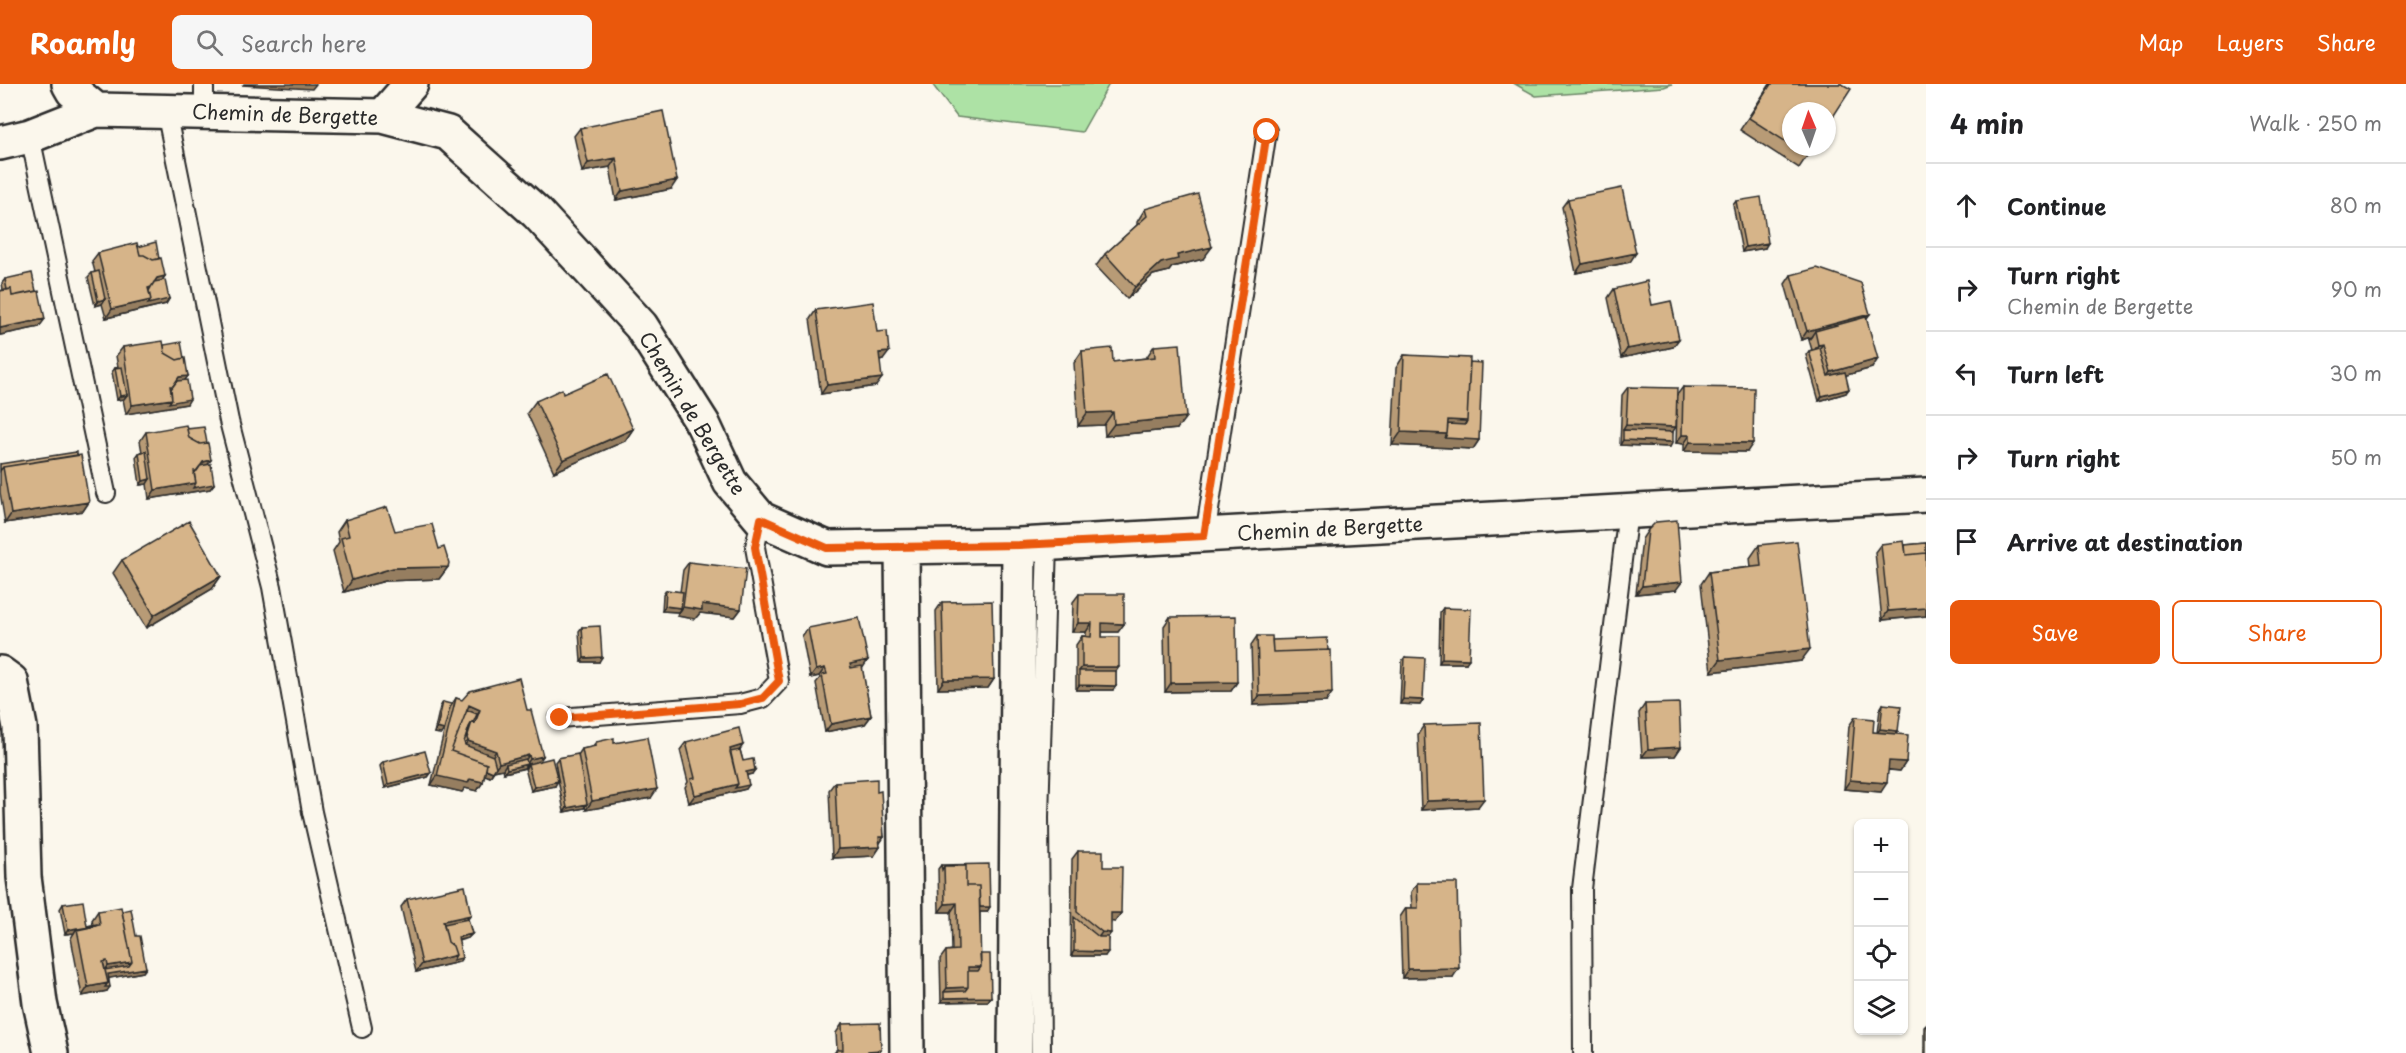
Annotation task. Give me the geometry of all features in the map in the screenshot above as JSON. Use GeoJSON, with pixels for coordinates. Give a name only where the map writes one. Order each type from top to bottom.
{"type":"FeatureCollection","features":[{"type":"Feature","properties":{"kind":"street"},"geometry":{"type":"LineString","coordinates":[[69,84],[73,91],[96,110]]}},
{"type":"Feature","properties":{"kind":"street"},"geometry":{"type":"LineString","coordinates":[[383,116],[411,84]]}},
{"type":"Feature","properties":{"kind":"street","name":"Chemin de Bergette"},"geometry":{"type":"LineString","coordinates":[[15,140],[96,110],[166,111],[204,97],[383,116],[448,133],[537,213],[641,326],[703,424],[730,482],[761,519],[827,548],[1033,544],[1204,536],[1926,495]]}},
{"type":"Feature","properties":{"kind":"street"},"geometry":{"type":"LineString","coordinates":[[1015,1053],[1033,544]]}},
{"type":"Feature","properties":{"kind":"street"},"geometry":{"type":"LineString","coordinates":[[902,548],[907,1053]]}},
{"type":"Feature","properties":{"kind":"street"},"geometry":{"type":"LineString","coordinates":[[0,673],[10,681],[20,727],[24,877],[40,1003],[51,1053]]}},
{"type":"Feature","properties":{"kind":"lane"},"geometry":{"type":"LineString","coordinates":[[166,111],[229,421],[272,587],[312,812],[362,1028]]}},
{"type":"Feature","properties":{"kind":"lane"},"geometry":{"type":"LineString","coordinates":[[1204,536],[1267,132]]}},
{"type":"Feature","properties":{"kind":"lane"},"geometry":{"type":"LineString","coordinates":[[15,140],[106,493]]}},
{"type":"Feature","properties":{"kind":"lane"},"geometry":{"type":"LineString","coordinates":[[1583,1053],[1582,889],[1628,511]]}},
{"type":"Feature","properties":{"kind":"lane"},"geometry":{"type":"LineString","coordinates":[[560,718],[740,704],[763,698],[779,681],[755,547],[761,519]]}},
{"type":"Feature","properties":{"kind":"lane"},"geometry":{"type":"LineString","coordinates":[[1033,544],[1041,1053]]}},
{"type":"Feature","properties":{"kind":"green space"},"geometry":{"type":"Polygon","coordinates":[[[932,84],[1109,84],[1082,132],[957,117],[932,84]]]}},
{"type":"Feature","properties":{"kind":"green space"},"geometry":{"type":"Polygon","coordinates":[[[1515,84],[1672,84],[1664,87],[1536,96],[1515,84]]]}},
{"type":"Feature","properties":{"kind":"building"},"geometry":{"type":"Polygon","coordinates":[[[1771,84],[1842,84],[1851,89],[1836,112],[1836,102],[1782,102],[1782,139],[1749,118],[1771,84]]]}},
{"type":"Feature","properties":{"kind":"building"},"geometry":{"type":"Polygon","coordinates":[[[663,111],[677,180],[622,191],[616,158],[588,163],[580,128],[663,111]]]}},
{"type":"Feature","properties":{"kind":"building"},"geometry":{"type":"Polygon","coordinates":[[[1622,188],[1636,253],[1582,264],[1568,199],[1622,188]]]}},
{"type":"Feature","properties":{"kind":"building"},"geometry":{"type":"Polygon","coordinates":[[[1198,194],[1212,247],[1177,255],[1178,259],[1161,263],[1135,287],[1105,254],[1147,216],[1145,209],[1198,194]]]}},
{"type":"Feature","properties":{"kind":"building"},"geometry":{"type":"Polygon","coordinates":[[[1761,197],[1768,243],[1745,247],[1736,201],[1761,197]]]}},
{"type":"Feature","properties":{"kind":"building"},"geometry":{"type":"Polygon","coordinates":[[[156,242],[159,259],[153,260],[140,255],[138,247],[156,242]]]}},
{"type":"Feature","properties":{"kind":"building"},"geometry":{"type":"Polygon","coordinates":[[[137,243],[140,255],[153,260],[161,258],[165,276],[157,278],[148,288],[151,300],[112,309],[98,253],[137,243]]]}},
{"type":"Feature","properties":{"kind":"building"},"geometry":{"type":"Polygon","coordinates":[[[1817,268],[1861,283],[1870,314],[1807,331],[1791,275],[1817,268]]]}},
{"type":"Feature","properties":{"kind":"building"},"geometry":{"type":"Polygon","coordinates":[[[99,271],[105,299],[98,301],[92,273],[99,271]]]}},
{"type":"Feature","properties":{"kind":"building"},"geometry":{"type":"Polygon","coordinates":[[[32,273],[36,291],[12,296],[11,289],[7,290],[5,279],[32,273]]]}},
{"type":"Feature","properties":{"kind":"building"},"geometry":{"type":"Polygon","coordinates":[[[165,280],[169,299],[148,304],[151,300],[149,291],[154,282],[165,280]]]}},
{"type":"Feature","properties":{"kind":"building"},"geometry":{"type":"Polygon","coordinates":[[[1647,281],[1652,305],[1671,301],[1679,339],[1627,349],[1614,289],[1647,281]]]}},
{"type":"Feature","properties":{"kind":"building"},"geometry":{"type":"Polygon","coordinates":[[[11,289],[12,296],[39,291],[45,319],[0,328],[0,291],[11,289]]]}},
{"type":"Feature","properties":{"kind":"building"},"geometry":{"type":"Polygon","coordinates":[[[873,302],[877,332],[887,331],[889,352],[879,353],[882,378],[827,385],[816,310],[873,302]]]}},
{"type":"Feature","properties":{"kind":"building"},"geometry":{"type":"Polygon","coordinates":[[[1866,317],[1878,359],[1831,372],[1823,344],[1818,345],[1815,331],[1866,317]]]}},
{"type":"Feature","properties":{"kind":"building"},"geometry":{"type":"Polygon","coordinates":[[[163,341],[165,353],[177,360],[185,358],[188,376],[179,377],[173,386],[170,386],[172,399],[132,405],[123,347],[163,341]]]}},
{"type":"Feature","properties":{"kind":"building"},"geometry":{"type":"Polygon","coordinates":[[[181,342],[184,358],[177,360],[165,353],[164,345],[181,342]]]}},
{"type":"Feature","properties":{"kind":"building"},"geometry":{"type":"Polygon","coordinates":[[[1180,344],[1186,417],[1114,424],[1113,412],[1087,413],[1082,351],[1112,348],[1113,362],[1155,357],[1154,346],[1180,344]]]}},
{"type":"Feature","properties":{"kind":"building"},"geometry":{"type":"Polygon","coordinates":[[[1820,348],[1828,376],[1845,372],[1849,389],[1822,396],[1809,351],[1820,348]]]}},
{"type":"Feature","properties":{"kind":"building"},"geometry":{"type":"Polygon","coordinates":[[[1404,355],[1470,358],[1467,421],[1448,420],[1447,434],[1401,432],[1404,355]]]}},
{"type":"Feature","properties":{"kind":"building"},"geometry":{"type":"Polygon","coordinates":[[[1470,362],[1482,363],[1479,440],[1445,438],[1448,424],[1465,425],[1467,421],[1470,362]]]}},
{"type":"Feature","properties":{"kind":"building"},"geometry":{"type":"Polygon","coordinates":[[[122,367],[127,395],[120,396],[115,368],[122,367]]]}},
{"type":"Feature","properties":{"kind":"building"},"geometry":{"type":"Polygon","coordinates":[[[608,374],[633,429],[563,460],[536,401],[562,389],[563,394],[608,374]]]}},
{"type":"Feature","properties":{"kind":"building"},"geometry":{"type":"Polygon","coordinates":[[[187,380],[190,399],[169,403],[172,399],[171,389],[177,381],[187,380]]]}},
{"type":"Feature","properties":{"kind":"building"},"geometry":{"type":"Polygon","coordinates":[[[1628,387],[1677,388],[1676,427],[1626,425],[1628,387]]]}},
{"type":"Feature","properties":{"kind":"building"},"geometry":{"type":"Polygon","coordinates":[[[1683,387],[1754,388],[1753,443],[1690,442],[1690,435],[1682,435],[1683,387]]]}},
{"type":"Feature","properties":{"kind":"building"},"geometry":{"type":"Polygon","coordinates":[[[186,425],[189,438],[200,444],[208,443],[211,460],[203,462],[197,471],[194,471],[196,483],[155,490],[146,432],[186,425]]]}},
{"type":"Feature","properties":{"kind":"building"},"geometry":{"type":"Polygon","coordinates":[[[204,427],[207,443],[200,444],[189,438],[187,429],[204,427]]]}},
{"type":"Feature","properties":{"kind":"building"},"geometry":{"type":"Polygon","coordinates":[[[1623,430],[1673,432],[1673,442],[1623,440],[1623,430]]]}},
{"type":"Feature","properties":{"kind":"building"},"geometry":{"type":"Polygon","coordinates":[[[146,451],[150,479],[143,481],[139,453],[146,451]]]}},
{"type":"Feature","properties":{"kind":"building"},"geometry":{"type":"Polygon","coordinates":[[[77,452],[77,455],[3,467],[0,471],[0,464],[77,452]]]}},
{"type":"Feature","properties":{"kind":"building"},"geometry":{"type":"Polygon","coordinates":[[[81,455],[89,502],[11,514],[3,467],[81,455]]]}},
{"type":"Feature","properties":{"kind":"building"},"geometry":{"type":"Polygon","coordinates":[[[211,464],[214,484],[193,488],[196,483],[194,474],[200,466],[211,464]]]}},
{"type":"Feature","properties":{"kind":"building"},"geometry":{"type":"Polygon","coordinates":[[[387,507],[395,531],[432,524],[439,549],[444,547],[448,567],[393,568],[352,580],[341,538],[349,536],[345,520],[387,507]]]}},
{"type":"Feature","properties":{"kind":"building"},"geometry":{"type":"Polygon","coordinates":[[[1677,520],[1682,582],[1642,586],[1648,530],[1656,522],[1677,520]]]}},
{"type":"Feature","properties":{"kind":"building"},"geometry":{"type":"Polygon","coordinates":[[[189,521],[221,576],[154,615],[122,560],[189,521]]]}},
{"type":"Feature","properties":{"kind":"building"},"geometry":{"type":"Polygon","coordinates":[[[1797,541],[1810,649],[1720,660],[1709,572],[1761,566],[1759,545],[1797,541]]]}},
{"type":"Feature","properties":{"kind":"building"},"geometry":{"type":"Polygon","coordinates":[[[1904,541],[1906,555],[1926,553],[1926,608],[1888,611],[1881,544],[1904,541]]]}},
{"type":"Feature","properties":{"kind":"building"},"geometry":{"type":"Polygon","coordinates":[[[1926,543],[1926,553],[1906,555],[1905,545],[1926,543]]]}},
{"type":"Feature","properties":{"kind":"building"},"geometry":{"type":"Polygon","coordinates":[[[689,562],[746,569],[741,609],[702,604],[702,610],[683,607],[689,562]]]}},
{"type":"Feature","properties":{"kind":"building"},"geometry":{"type":"Polygon","coordinates":[[[666,590],[683,592],[681,608],[665,606],[666,590]]]}},
{"type":"Feature","properties":{"kind":"building"},"geometry":{"type":"Polygon","coordinates":[[[1079,594],[1124,594],[1124,624],[1102,623],[1102,637],[1119,637],[1119,667],[1082,667],[1082,636],[1091,637],[1092,623],[1078,623],[1079,594]]]}},
{"type":"Feature","properties":{"kind":"building"},"geometry":{"type":"Polygon","coordinates":[[[992,601],[994,679],[944,680],[942,602],[992,601]]]}},
{"type":"Feature","properties":{"kind":"building"},"geometry":{"type":"Polygon","coordinates":[[[1443,608],[1471,609],[1469,659],[1442,658],[1443,608]]]}},
{"type":"Feature","properties":{"kind":"building"},"geometry":{"type":"Polygon","coordinates":[[[1236,616],[1237,682],[1171,683],[1170,617],[1236,616]]]}},
{"type":"Feature","properties":{"kind":"building"},"geometry":{"type":"Polygon","coordinates":[[[859,618],[868,660],[850,664],[851,668],[862,666],[871,716],[831,724],[822,675],[827,674],[825,668],[816,670],[808,628],[859,618]]]}},
{"type":"Feature","properties":{"kind":"building"},"geometry":{"type":"Polygon","coordinates":[[[600,626],[602,657],[584,658],[582,627],[600,626]]]}},
{"type":"Feature","properties":{"kind":"building"},"geometry":{"type":"Polygon","coordinates":[[[1257,636],[1272,636],[1273,652],[1331,650],[1332,693],[1259,696],[1257,636]]]}},
{"type":"Feature","properties":{"kind":"building"},"geometry":{"type":"Polygon","coordinates":[[[1327,638],[1328,650],[1273,652],[1272,640],[1327,638]]]}},
{"type":"Feature","properties":{"kind":"building"},"geometry":{"type":"Polygon","coordinates":[[[1405,657],[1425,658],[1423,700],[1403,699],[1405,657]]]}},
{"type":"Feature","properties":{"kind":"building"},"geometry":{"type":"Polygon","coordinates":[[[1079,671],[1116,671],[1116,686],[1079,685],[1079,671]]]}},
{"type":"Feature","properties":{"kind":"building"},"geometry":{"type":"Polygon","coordinates":[[[519,678],[527,710],[531,710],[543,756],[530,759],[529,755],[499,763],[496,751],[468,741],[472,722],[475,723],[480,710],[469,705],[451,751],[487,764],[483,782],[470,779],[468,783],[437,776],[456,698],[462,700],[470,691],[519,678]]]}},
{"type":"Feature","properties":{"kind":"building"},"geometry":{"type":"Polygon","coordinates":[[[443,702],[451,704],[444,730],[437,728],[443,702]]]}},
{"type":"Feature","properties":{"kind":"building"},"geometry":{"type":"Polygon","coordinates":[[[1679,703],[1681,747],[1648,749],[1645,704],[1679,703]]]}},
{"type":"Feature","properties":{"kind":"building"},"geometry":{"type":"Polygon","coordinates":[[[1883,704],[1901,706],[1898,731],[1880,729],[1883,704]]]}},
{"type":"Feature","properties":{"kind":"building"},"geometry":{"type":"Polygon","coordinates":[[[467,710],[477,714],[469,727],[465,745],[493,756],[496,767],[493,772],[486,769],[487,764],[451,751],[467,710]]]}},
{"type":"Feature","properties":{"kind":"building"},"geometry":{"type":"Polygon","coordinates":[[[1855,717],[1874,719],[1873,732],[1908,735],[1906,762],[1889,761],[1887,783],[1850,780],[1855,717]]]}},
{"type":"Feature","properties":{"kind":"building"},"geometry":{"type":"Polygon","coordinates":[[[1481,723],[1484,799],[1427,801],[1424,725],[1481,723]]]}},
{"type":"Feature","properties":{"kind":"building"},"geometry":{"type":"Polygon","coordinates":[[[739,728],[743,745],[730,749],[738,784],[695,795],[691,779],[695,778],[686,742],[739,728]]]}},
{"type":"Feature","properties":{"kind":"building"},"geometry":{"type":"Polygon","coordinates":[[[647,737],[657,789],[592,801],[582,749],[596,746],[596,742],[614,738],[614,743],[647,737]]]}},
{"type":"Feature","properties":{"kind":"building"},"geometry":{"type":"Polygon","coordinates":[[[740,750],[743,761],[753,759],[755,770],[746,772],[749,785],[735,788],[738,784],[730,752],[740,750]]]}},
{"type":"Feature","properties":{"kind":"building"},"geometry":{"type":"Polygon","coordinates":[[[425,751],[431,773],[388,784],[383,762],[425,751]]]}},
{"type":"Feature","properties":{"kind":"building"},"geometry":{"type":"Polygon","coordinates":[[[578,754],[587,804],[567,808],[558,758],[578,754]]]}},
{"type":"Feature","properties":{"kind":"building"},"geometry":{"type":"Polygon","coordinates":[[[552,758],[558,781],[534,787],[528,764],[552,758]]]}},
{"type":"Feature","properties":{"kind":"building"},"geometry":{"type":"Polygon","coordinates":[[[526,759],[527,764],[507,769],[506,764],[526,759]]]}},
{"type":"Feature","properties":{"kind":"building"},"geometry":{"type":"Polygon","coordinates":[[[877,779],[877,792],[881,791],[884,837],[879,837],[880,847],[838,849],[835,782],[877,779]]]}},
{"type":"Feature","properties":{"kind":"building"},"geometry":{"type":"Polygon","coordinates":[[[1078,851],[1103,851],[1103,867],[1122,867],[1121,913],[1111,913],[1111,933],[1102,932],[1077,912],[1078,851]]]}},
{"type":"Feature","properties":{"kind":"building"},"geometry":{"type":"Polygon","coordinates":[[[989,864],[990,907],[980,907],[979,886],[966,886],[966,866],[944,866],[942,870],[941,865],[989,864]]]}},
{"type":"Feature","properties":{"kind":"building"},"geometry":{"type":"Polygon","coordinates":[[[944,866],[966,866],[966,886],[979,886],[981,967],[968,967],[968,987],[947,988],[946,951],[958,950],[957,903],[945,904],[944,866]]]}},
{"type":"Feature","properties":{"kind":"building"},"geometry":{"type":"Polygon","coordinates":[[[1417,883],[1457,883],[1459,968],[1408,969],[1406,908],[1418,908],[1417,883]]]}},
{"type":"Feature","properties":{"kind":"building"},"geometry":{"type":"Polygon","coordinates":[[[465,886],[471,915],[443,921],[448,942],[453,946],[456,955],[422,964],[407,899],[465,886]]]}},
{"type":"Feature","properties":{"kind":"building"},"geometry":{"type":"Polygon","coordinates":[[[83,901],[87,926],[97,924],[97,926],[68,930],[63,904],[83,901]]]}},
{"type":"Feature","properties":{"kind":"building"},"geometry":{"type":"Polygon","coordinates":[[[121,907],[132,962],[108,966],[107,961],[103,962],[108,983],[88,987],[77,929],[100,925],[98,911],[121,907]]]}},
{"type":"Feature","properties":{"kind":"building"},"geometry":{"type":"Polygon","coordinates":[[[131,909],[136,936],[140,936],[146,968],[108,974],[110,987],[105,987],[108,983],[105,970],[129,966],[132,962],[122,911],[131,909]]]}},
{"type":"Feature","properties":{"kind":"building"},"geometry":{"type":"Polygon","coordinates":[[[1074,917],[1099,937],[1108,937],[1108,952],[1074,951],[1074,917]]]}},
{"type":"Feature","properties":{"kind":"building"},"geometry":{"type":"Polygon","coordinates":[[[468,919],[472,934],[458,937],[462,958],[453,960],[456,955],[453,946],[448,942],[444,924],[468,919]]]}},
{"type":"Feature","properties":{"kind":"building"},"geometry":{"type":"Polygon","coordinates":[[[980,954],[990,954],[991,997],[944,998],[944,992],[965,991],[968,987],[968,971],[978,971],[981,967],[980,954]]]}},
{"type":"Feature","properties":{"kind":"building"},"geometry":{"type":"Polygon","coordinates":[[[880,1023],[881,1050],[868,1051],[868,1053],[836,1053],[836,1050],[843,1050],[842,1024],[880,1023]]]}},
{"type":"Feature","properties":{"kind":"route"},"geometry":{"type":"LineString","coordinates":[[560,718],[740,704],[763,698],[779,681],[755,547],[761,519],[827,548],[1019,545],[1204,536],[1267,132]]}}]}
